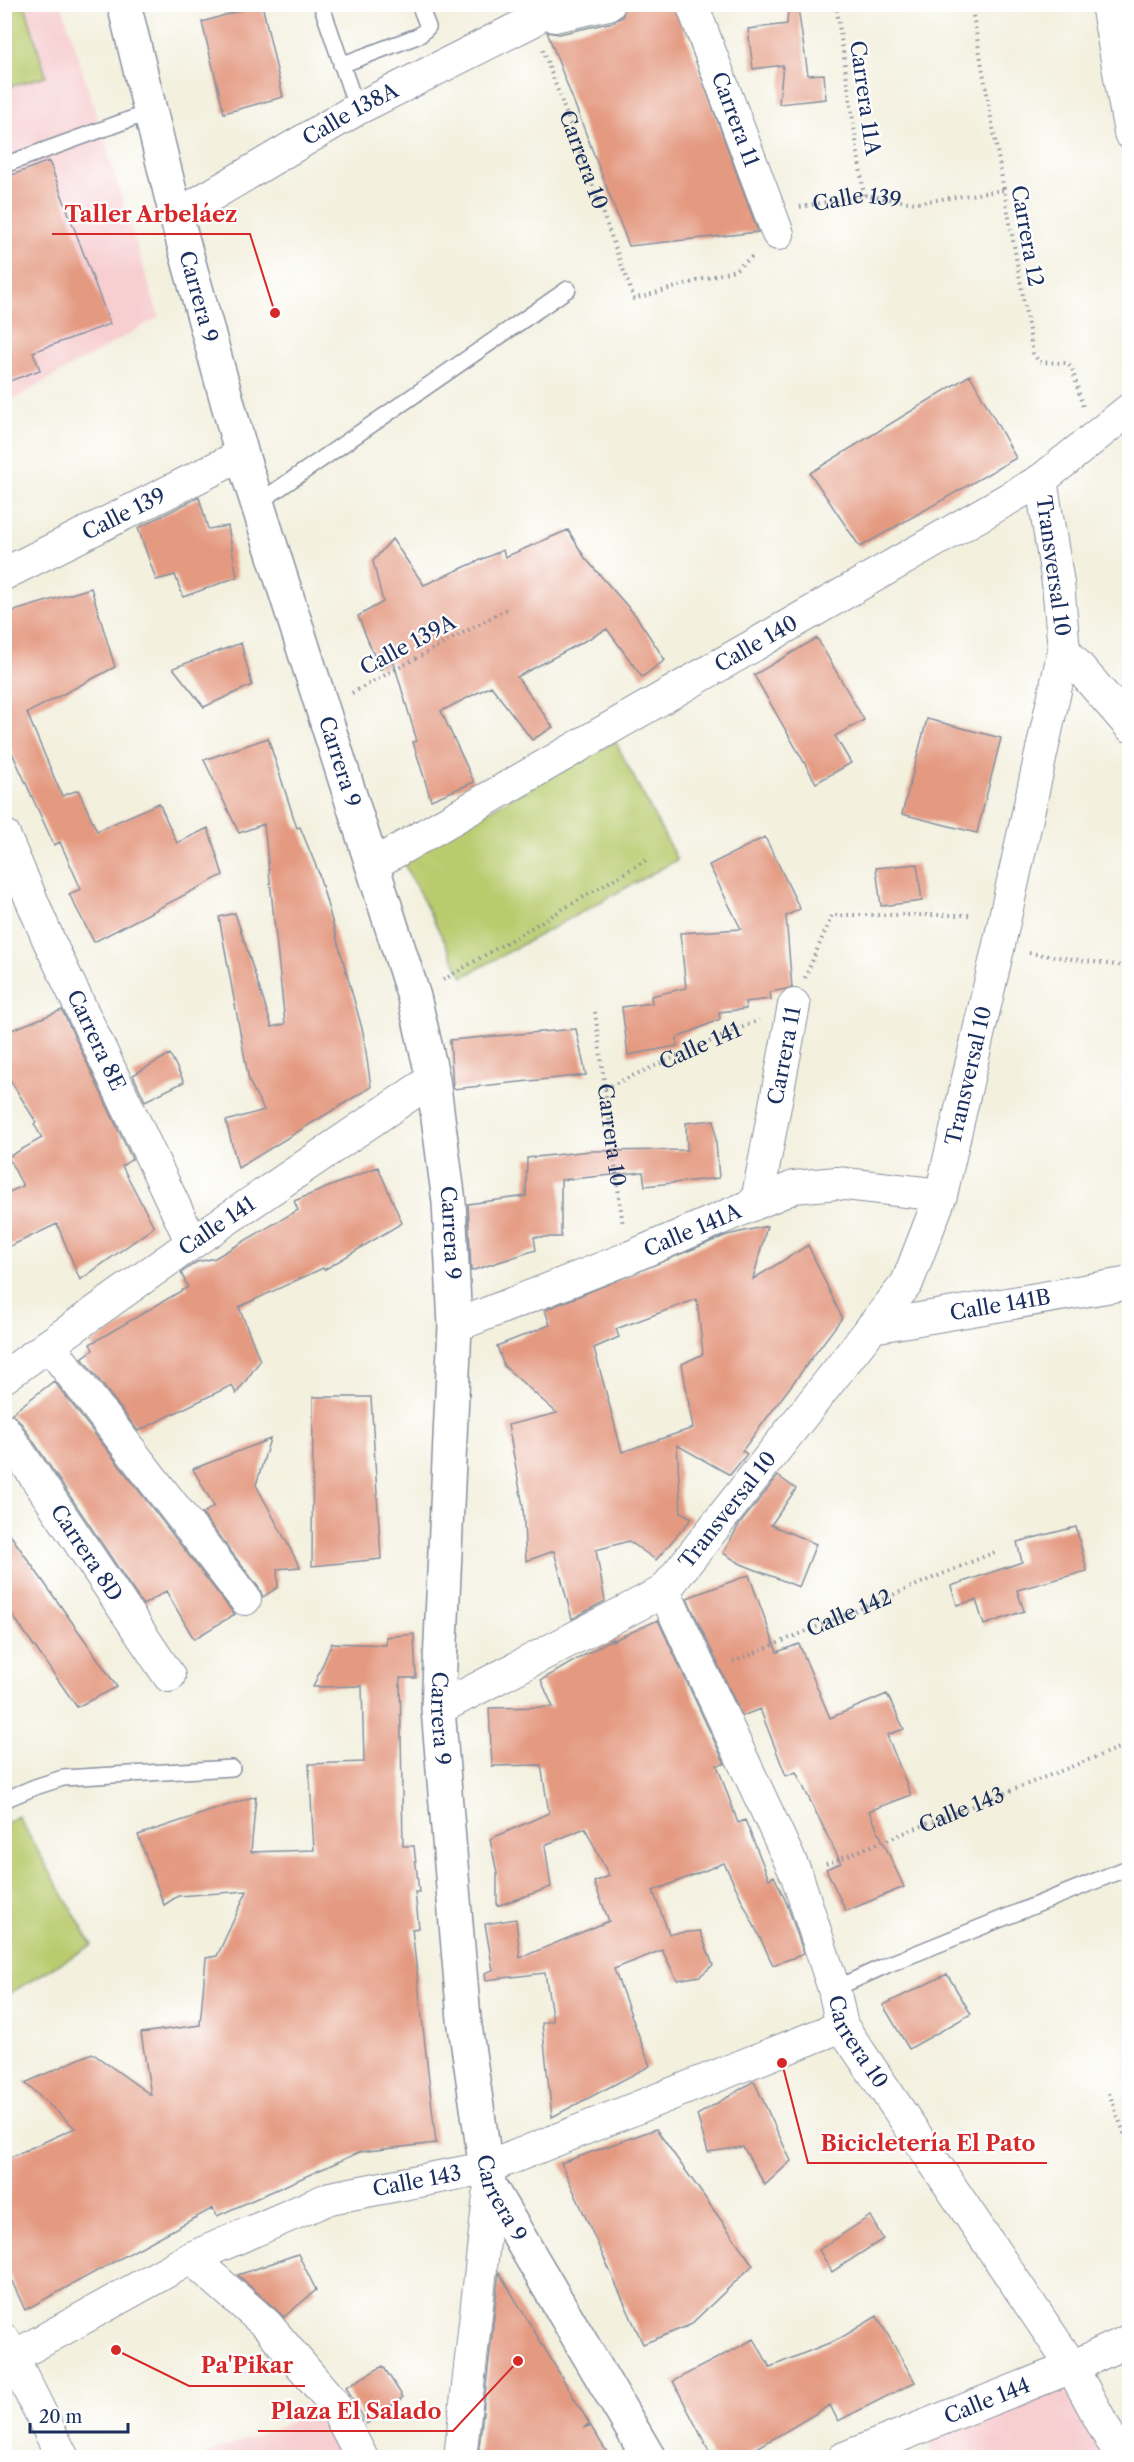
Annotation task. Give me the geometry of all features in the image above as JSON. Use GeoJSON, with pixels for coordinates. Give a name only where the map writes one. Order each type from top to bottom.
{"type":"FeatureCollection","features":[{"type":"Feature","properties":{"kind":"street","name":"Carrera 9"},"geometry":{"type":"LineString","coordinates":[[124,4],[176,216],[242,455],[374,864],[414,997],[433,1079],[449,1202],[455,1326],[438,1709],[464,2019],[488,2177],[649,2457]]}},
{"type":"Feature","properties":{"kind":"street","name":"Calle 138A"},"geometry":{"type":"LineString","coordinates":[[176,216],[357,109],[543,18],[609,4]]}},
{"type":"Feature","properties":{"kind":"street","name":"Carrera 11"},"geometry":{"type":"LineString","coordinates":[[692,4],[778,234]]}},
{"type":"Feature","properties":{"kind":"street"},"geometry":{"type":"LineString","coordinates":[[1107,4],[1130,133]]}},
{"type":"Feature","properties":{"kind":"street","name":"Calle 140"},"geometry":{"type":"LineString","coordinates":[[374,864],[1041,480],[1121,417]]}},
{"type":"Feature","properties":{"kind":"street","name":"Calle 139"},"geometry":{"type":"LineString","coordinates":[[4,574],[242,455]]}},
{"type":"Feature","properties":{"kind":"street","name":"Transversal 10"},"geometry":{"type":"LineString","coordinates":[[664,1591],[907,1283],[941,1195],[1064,650],[1058,583],[1041,480]]}},
{"type":"Feature","properties":{"kind":"street"},"geometry":{"type":"LineString","coordinates":[[1064,650],[1130,726]]}},
{"type":"Feature","properties":{"kind":"street","name":"Carrera 8E"},"geometry":{"type":"LineString","coordinates":[[4,835],[50,941],[192,1243]]}},
{"type":"Feature","properties":{"kind":"street","name":"Carrera 11"},"geometry":{"type":"LineString","coordinates":[[757,1201],[794,1005]]}},
{"type":"Feature","properties":{"kind":"street","name":"Calle 141"},"geometry":{"type":"LineString","coordinates":[[4,1377],[192,1243],[433,1079]]}},
{"type":"Feature","properties":{"kind":"street","name":"Calle 141A"},"geometry":{"type":"LineString","coordinates":[[455,1326],[628,1258],[757,1201],[795,1187],[837,1183],[941,1195]]}},
{"type":"Feature","properties":{"kind":"street","name":"Calle 141B"},"geometry":{"type":"LineString","coordinates":[[872,1328],[1130,1283]]}},
{"type":"Feature","properties":{"kind":"street"},"geometry":{"type":"LineString","coordinates":[[50,1345],[245,1599]]}},
{"type":"Feature","properties":{"kind":"street","name":"Carrera 8D"},"geometry":{"type":"LineString","coordinates":[[4,1430],[169,1676]]}},
{"type":"Feature","properties":{"kind":"street"},"geometry":{"type":"LineString","coordinates":[[438,1709],[664,1591]]}},
{"type":"Feature","properties":{"kind":"street","name":"Carrera 10"},"geometry":{"type":"LineString","coordinates":[[664,1591],[797,1876],[834,1989],[842,2026],[1072,2367],[1120,2457]]}},
{"type":"Feature","properties":{"kind":"street","name":"Calle 143"},"geometry":{"type":"LineString","coordinates":[[7,2353],[191,2258],[330,2198],[488,2177],[842,2026]]}},
{"type":"Feature","properties":{"kind":"street"},"geometry":{"type":"LineString","coordinates":[[460,2457],[488,2177]]}},
{"type":"Feature","properties":{"kind":"street"},"geometry":{"type":"LineString","coordinates":[[191,2258],[267,2325],[334,2404],[362,2457]]}},
{"type":"Feature","properties":{"kind":"street","name":"Calle 144"},"geometry":{"type":"LineString","coordinates":[[844,2457],[1072,2367],[1130,2340]]}},
{"type":"Feature","properties":{"kind":"street"},"geometry":{"type":"LineString","coordinates":[[7,2353],[63,2457]]}},
{"type":"Feature","properties":{"kind":"lane"},"geometry":{"type":"LineString","coordinates":[[321,4],[357,109]]}},
{"type":"Feature","properties":{"kind":"lane"},"geometry":{"type":"LineString","coordinates":[[341,65],[420,35],[428,27],[419,4]]}},
{"type":"Feature","properties":{"kind":"lane"},"geometry":{"type":"LineString","coordinates":[[4,165],[150,112]]}},
{"type":"Feature","properties":{"kind":"lane"},"geometry":{"type":"LineString","coordinates":[[258,503],[568,289]]}},
{"type":"Feature","properties":{"kind":"lane"},"geometry":{"type":"LineString","coordinates":[[4,1800],[63,1778],[232,1768]]}},
{"type":"Feature","properties":{"kind":"lane"},"geometry":{"type":"LineString","coordinates":[[834,1989],[887,1965],[1130,1867]]}},
{"type":"Feature","properties":{"kind":"path","name":"Carrera 11A"},"geometry":{"type":"LineString","coordinates":[[836,4],[864,195]]}},
{"type":"Feature","properties":{"kind":"path","name":"Carrera 12"},"geometry":{"type":"LineString","coordinates":[[971,4],[1035,358],[1039,362],[1066,363],[1072,368],[1083,408],[1121,417]]}},
{"type":"Feature","properties":{"kind":"path","name":"Carrera 10"},"geometry":{"type":"LineString","coordinates":[[543,18],[634,299]]}},
{"type":"Feature","properties":{"kind":"path","name":"Calle 139"},"geometry":{"type":"LineString","coordinates":[[634,299],[735,270],[778,234],[798,207],[864,195],[915,203],[1004,190]]}},
{"type":"Feature","properties":{"kind":"path","name":"Calle 139A"},"geometry":{"type":"LineString","coordinates":[[323,708],[507,609]]}},
{"type":"Feature","properties":{"kind":"path"},"geometry":{"type":"LineString","coordinates":[[414,997],[648,859]]}},
{"type":"Feature","properties":{"kind":"path","name":"Carrera 11"},"geometry":{"type":"LineString","coordinates":[[794,1005],[832,915],[1006,915]]}},
{"type":"Feature","properties":{"kind":"path"},"geometry":{"type":"LineString","coordinates":[[998,949],[1130,967]]}},
{"type":"Feature","properties":{"kind":"path","name":"Calle 141"},"geometry":{"type":"LineString","coordinates":[[605,1088],[794,1005]]}},
{"type":"Feature","properties":{"kind":"path","name":"Carrera 10"},"geometry":{"type":"LineString","coordinates":[[595,1012],[628,1258]]}},
{"type":"Feature","properties":{"kind":"path","name":"Calle 142"},"geometry":{"type":"LineString","coordinates":[[703,1674],[995,1552]]}},
{"type":"Feature","properties":{"kind":"path","name":"Calle 143"},"geometry":{"type":"LineString","coordinates":[[797,1876],[1126,1745]]}},
{"type":"Feature","properties":{"kind":"path"},"geometry":{"type":"LineString","coordinates":[[1109,2093],[1130,2149]]}},
{"type":"Feature","properties":{"kind":"shaded area"},"geometry":{"type":"Polygon","coordinates":[[[5,5],[62,5],[159,317],[5,404],[5,5]]]}},
{"type":"Feature","properties":{"kind":"shaded area"},"geometry":{"type":"Polygon","coordinates":[[[1064,2388],[1104,2457],[931,2457],[929,2437],[1064,2388]]]}},
{"type":"Feature","properties":{"kind":"shaded area"},"geometry":{"type":"Polygon","coordinates":[[[328,2407],[350,2458],[198,2458],[328,2407]]]}},
{"type":"Feature","properties":{"kind":"green space"},"geometry":{"type":"Polygon","coordinates":[[[5,4],[25,5],[46,76],[5,88],[5,4]]]}},
{"type":"Feature","properties":{"kind":"green space"},"geometry":{"type":"Polygon","coordinates":[[[615,741],[677,860],[463,977],[401,858],[615,741]]]}},
{"type":"Feature","properties":{"kind":"green space"},"geometry":{"type":"Polygon","coordinates":[[[18,1816],[92,1945],[5,1996],[5,1824],[18,1816]]]}},
{"type":"Feature","properties":{"kind":"building"},"geometry":{"type":"Polygon","coordinates":[[[262,4],[283,97],[224,113],[202,22],[262,4]]]}},
{"type":"Feature","properties":{"kind":"building"},"geometry":{"type":"Polygon","coordinates":[[[626,4],[675,4],[758,232],[629,246],[547,32],[559,34],[613,22],[622,17],[626,4]]]}},
{"type":"Feature","properties":{"kind":"building"},"geometry":{"type":"Polygon","coordinates":[[[788,8],[798,8],[808,75],[824,74],[826,99],[779,104],[783,65],[753,69],[748,29],[787,24],[788,8]]]}},
{"type":"Feature","properties":{"kind":"building"},"geometry":{"type":"Polygon","coordinates":[[[49,161],[110,324],[33,352],[40,370],[4,383],[4,178],[49,161]]]}},
{"type":"Feature","properties":{"kind":"building"},"geometry":{"type":"Polygon","coordinates":[[[970,375],[1016,458],[860,547],[810,473],[970,375]]]}},
{"type":"Feature","properties":{"kind":"building"},"geometry":{"type":"Polygon","coordinates":[[[199,497],[208,529],[228,526],[237,577],[183,597],[175,575],[156,580],[138,528],[199,497]]]}},
{"type":"Feature","properties":{"kind":"building"},"geometry":{"type":"Polygon","coordinates":[[[568,530],[585,558],[636,616],[665,660],[642,677],[607,629],[517,677],[553,727],[532,740],[491,686],[441,711],[474,782],[431,800],[413,742],[417,741],[393,660],[380,670],[358,616],[383,602],[373,561],[392,539],[424,585],[503,550],[505,557],[568,530]]]}},
{"type":"Feature","properties":{"kind":"building"},"geometry":{"type":"Polygon","coordinates":[[[91,588],[115,667],[27,713],[62,796],[78,790],[97,831],[159,803],[177,843],[208,828],[223,875],[94,942],[69,894],[81,889],[60,842],[54,845],[4,735],[4,614],[91,588]]]}},
{"type":"Feature","properties":{"kind":"building"},"geometry":{"type":"Polygon","coordinates":[[[817,638],[864,720],[835,736],[851,763],[816,783],[754,675],[817,638]]]}},
{"type":"Feature","properties":{"kind":"building"},"geometry":{"type":"Polygon","coordinates":[[[241,643],[252,685],[204,707],[173,668],[241,643]]]}},
{"type":"Feature","properties":{"kind":"building"},"geometry":{"type":"Polygon","coordinates":[[[927,719],[1001,738],[977,833],[902,814],[927,719]]]}},
{"type":"Feature","properties":{"kind":"building"},"geometry":{"type":"Polygon","coordinates":[[[268,738],[297,828],[300,827],[318,871],[363,1032],[371,1087],[238,1168],[226,1121],[264,1110],[249,1081],[219,917],[235,913],[272,1027],[285,1024],[264,824],[239,833],[204,760],[268,738]]]}},
{"type":"Feature","properties":{"kind":"building"},"geometry":{"type":"Polygon","coordinates":[[[765,837],[800,909],[786,916],[792,988],[770,992],[771,999],[745,1002],[746,1009],[719,1012],[720,1019],[677,1038],[677,1046],[628,1055],[622,1007],[652,1003],[651,996],[686,988],[680,933],[741,929],[709,865],[765,837]]]}},
{"type":"Feature","properties":{"kind":"building"},"geometry":{"type":"Polygon","coordinates":[[[917,864],[922,901],[881,906],[876,868],[917,864]]]}},
{"type":"Feature","properties":{"kind":"building"},"geometry":{"type":"Polygon","coordinates":[[[62,1010],[132,1159],[122,1166],[154,1227],[80,1280],[57,1224],[4,1249],[4,1194],[23,1186],[8,1157],[42,1138],[34,1124],[36,1122],[4,1070],[4,1033],[62,1010]]]}},
{"type":"Feature","properties":{"kind":"building"},"geometry":{"type":"Polygon","coordinates":[[[576,1029],[586,1075],[453,1089],[450,1040],[576,1029]]]}},
{"type":"Feature","properties":{"kind":"building"},"geometry":{"type":"Polygon","coordinates":[[[170,1054],[184,1082],[145,1101],[133,1075],[170,1054]]]}},
{"type":"Feature","properties":{"kind":"building"},"geometry":{"type":"Polygon","coordinates":[[[714,1120],[719,1178],[645,1186],[643,1172],[561,1180],[561,1237],[534,1237],[536,1250],[471,1271],[468,1204],[526,1196],[527,1158],[590,1151],[687,1150],[686,1123],[714,1120]]]}},
{"type":"Feature","properties":{"kind":"building"},"geometry":{"type":"Polygon","coordinates":[[[378,1167],[402,1223],[324,1270],[323,1268],[239,1307],[260,1361],[236,1394],[232,1385],[138,1431],[82,1358],[93,1350],[90,1344],[188,1287],[181,1273],[197,1262],[215,1258],[298,1210],[294,1201],[378,1167]]]}},
{"type":"Feature","properties":{"kind":"building"},"geometry":{"type":"Polygon","coordinates":[[[767,1226],[753,1279],[808,1245],[842,1318],[742,1451],[747,1454],[730,1475],[677,1445],[681,1512],[692,1518],[656,1560],[629,1541],[596,1550],[605,1601],[572,1619],[554,1551],[526,1561],[523,1506],[508,1425],[557,1413],[504,1366],[497,1346],[550,1325],[545,1310],[727,1235],[767,1226]],[[697,1299],[616,1329],[619,1337],[594,1348],[622,1452],[693,1428],[682,1364],[703,1354],[697,1299]]]}},
{"type":"Feature","properties":{"kind":"building"},"geometry":{"type":"Polygon","coordinates":[[[54,1381],[235,1614],[194,1639],[166,1591],[143,1605],[19,1420],[11,1414],[54,1381]]]}},
{"type":"Feature","properties":{"kind":"building"},"geometry":{"type":"Polygon","coordinates":[[[313,1397],[371,1397],[381,1559],[312,1566],[313,1397]]]}},
{"type":"Feature","properties":{"kind":"building"},"geometry":{"type":"Polygon","coordinates":[[[270,1439],[256,1485],[300,1567],[277,1569],[278,1587],[263,1597],[259,1588],[202,1514],[214,1506],[193,1469],[270,1439]]]}},
{"type":"Feature","properties":{"kind":"building"},"geometry":{"type":"Polygon","coordinates":[[[778,1476],[796,1489],[771,1525],[816,1544],[799,1587],[741,1564],[723,1553],[739,1525],[778,1476]]]}},
{"type":"Feature","properties":{"kind":"building"},"geometry":{"type":"Polygon","coordinates":[[[4,1526],[117,1687],[77,1707],[4,1603],[4,1526]]]}},
{"type":"Feature","properties":{"kind":"building"},"geometry":{"type":"Polygon","coordinates":[[[1076,1527],[1087,1571],[1017,1590],[1024,1611],[984,1625],[976,1600],[957,1605],[951,1586],[1022,1562],[1017,1542],[1076,1527]]]}},
{"type":"Feature","properties":{"kind":"building"},"geometry":{"type":"Polygon","coordinates":[[[749,1575],[777,1652],[799,1644],[830,1718],[887,1694],[904,1729],[887,1735],[911,1795],[869,1811],[904,1887],[846,1911],[826,1869],[841,1863],[796,1772],[786,1776],[760,1709],[742,1716],[687,1598],[749,1575]]]}},
{"type":"Feature","properties":{"kind":"building"},"geometry":{"type":"Polygon","coordinates":[[[658,1620],[725,1764],[717,1765],[738,1823],[745,1820],[769,1879],[774,1876],[787,1904],[804,1954],[773,1965],[724,1863],[653,1891],[669,1934],[700,1931],[713,1965],[700,1976],[677,1980],[662,1950],[614,1969],[650,2066],[552,2117],[542,2023],[553,2021],[545,1973],[486,1980],[485,1973],[493,1970],[485,1924],[516,1919],[520,1958],[609,1921],[594,1882],[609,1876],[585,1828],[545,1845],[551,1887],[497,1906],[497,1873],[490,1839],[549,1813],[541,1765],[492,1766],[489,1708],[553,1707],[541,1680],[612,1639],[612,1641],[658,1620]]]}},
{"type":"Feature","properties":{"kind":"building"},"geometry":{"type":"Polygon","coordinates":[[[414,1634],[416,1678],[400,1678],[403,1846],[414,1846],[419,1892],[415,1892],[419,1928],[412,1929],[436,2143],[360,2152],[217,2216],[213,2208],[25,2310],[4,2264],[4,2160],[75,2128],[25,2083],[92,2053],[151,2095],[141,2033],[200,2025],[206,1958],[217,1956],[247,1891],[178,1896],[164,1905],[138,1835],[256,1796],[251,1852],[314,1850],[309,1764],[364,1762],[362,1686],[313,1687],[332,1643],[386,1645],[386,1637],[414,1634]]]}},
{"type":"Feature","properties":{"kind":"building"},"geometry":{"type":"Polygon","coordinates":[[[947,1974],[971,2014],[909,2049],[883,2005],[947,1974]]]}},
{"type":"Feature","properties":{"kind":"building"},"geometry":{"type":"Polygon","coordinates":[[[754,2081],[791,2161],[765,2185],[743,2147],[708,2152],[697,2115],[754,2081]]]}},
{"type":"Feature","properties":{"kind":"building"},"geometry":{"type":"Polygon","coordinates":[[[656,2129],[753,2265],[690,2325],[643,2344],[561,2163],[656,2129]]]}},
{"type":"Feature","properties":{"kind":"building"},"geometry":{"type":"Polygon","coordinates":[[[870,2216],[883,2239],[832,2272],[819,2250],[870,2216]]]}},
{"type":"Feature","properties":{"kind":"building"},"geometry":{"type":"Polygon","coordinates":[[[298,2254],[316,2290],[284,2317],[238,2275],[298,2254]]]}},
{"type":"Feature","properties":{"kind":"building"},"geometry":{"type":"Polygon","coordinates":[[[499,2272],[589,2423],[584,2428],[590,2425],[610,2457],[478,2457],[499,2272]]]}},
{"type":"Feature","properties":{"kind":"building"},"geometry":{"type":"Polygon","coordinates":[[[877,2316],[915,2382],[838,2421],[830,2405],[742,2457],[712,2457],[673,2381],[754,2339],[770,2367],[839,2339],[877,2316]]]}},
{"type":"Feature","properties":{"kind":"building"},"geometry":{"type":"Polygon","coordinates":[[[383,2366],[403,2397],[367,2424],[346,2387],[383,2366]]]}},
{"type":"Feature","properties":{"kind":"place","name":"Taller Arbeláez"},"geometry":{"type":"Point","coordinates":[275,313]}},
{"type":"Feature","properties":{"kind":"place","name":"Bicicletería El Pato"},"geometry":{"type":"Point","coordinates":[782,2063]}},
{"type":"Feature","properties":{"kind":"place","name":"Pa'Pikar"},"geometry":{"type":"Point","coordinates":[116,2350]}},
{"type":"Feature","properties":{"kind":"place","name":"Plaza El Salado"},"geometry":{"type":"Point","coordinates":[518,2361]}}]}
